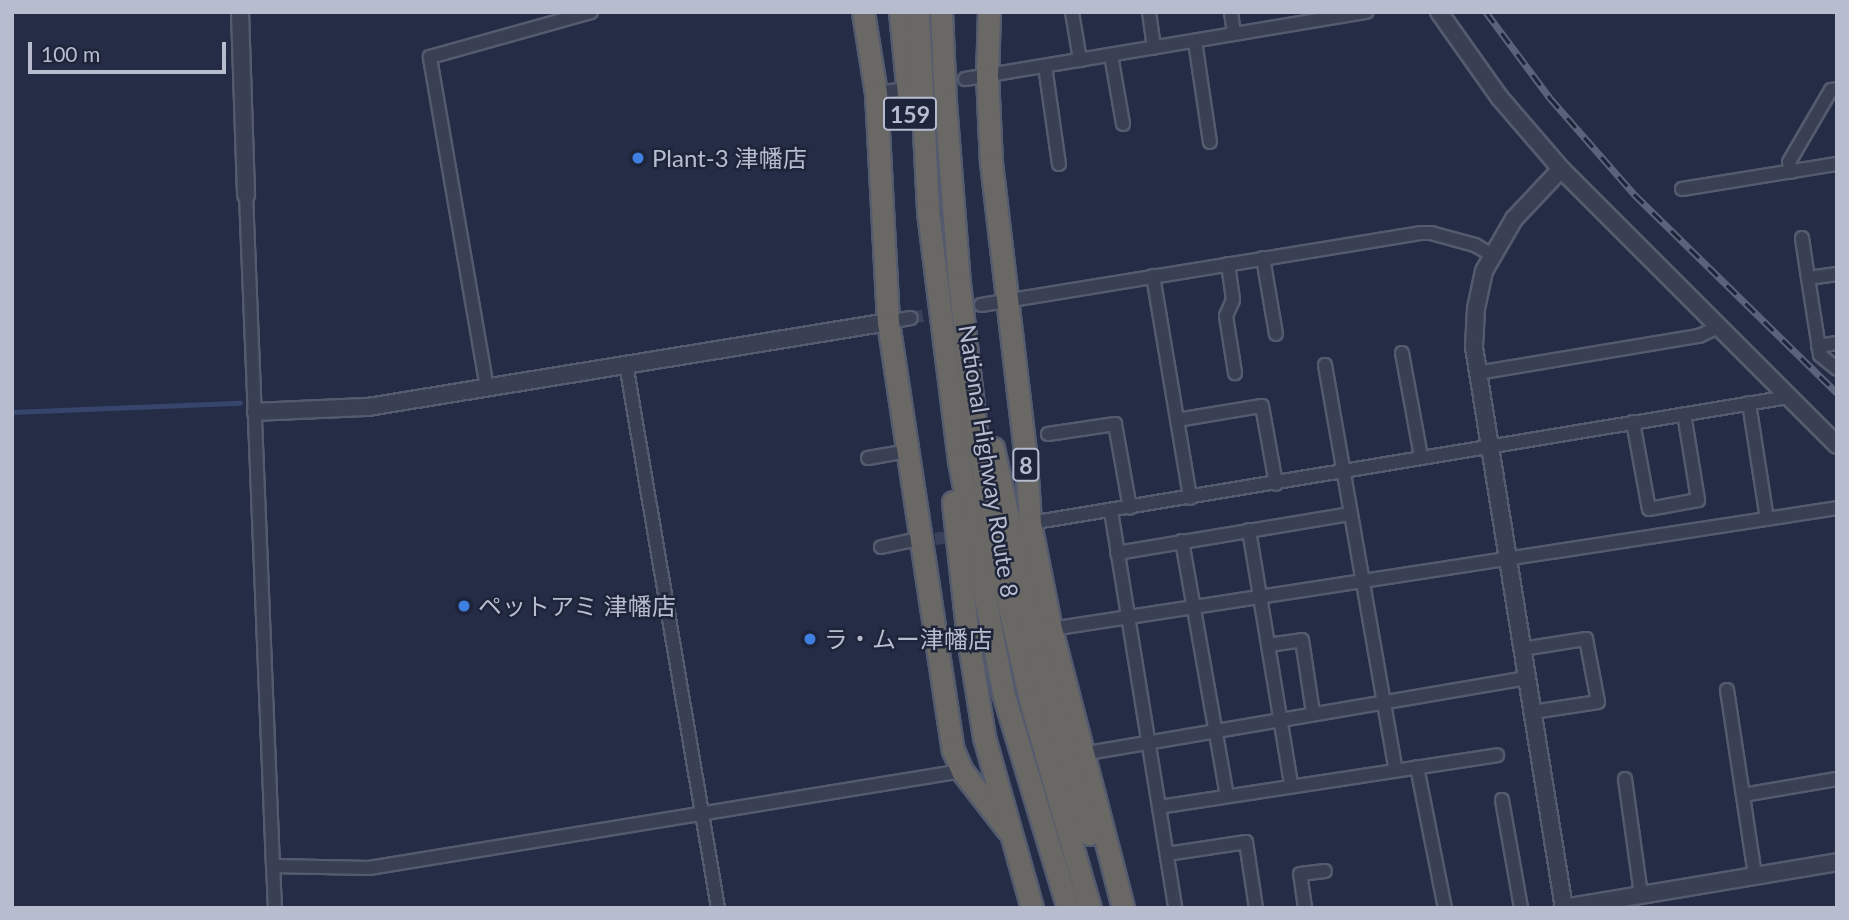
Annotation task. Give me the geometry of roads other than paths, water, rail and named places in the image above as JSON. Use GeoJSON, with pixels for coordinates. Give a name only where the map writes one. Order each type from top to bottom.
{"type":"FeatureCollection","features":[{"type":"Feature","properties":{"kind":"highway"},"geometry":{"type":"LineString","coordinates":[[863,12],[876,93],[888,322],[925,540],[931,666],[953,750],[962,771],[1008,830]]}},
{"type":"Feature","properties":{"kind":"highway","name":"159"},"geometry":{"type":"LineString","coordinates":[[900,12],[917,192],[928,212]]}},
{"type":"Feature","properties":{"kind":"highway","name":"National Highway Route 8"},"geometry":{"type":"LineString","coordinates":[[918,12],[928,212],[935,289],[959,461],[1004,696],[1068,908]]}},
{"type":"Feature","properties":{"kind":"highway","name":"National Highway Route 8"},"geometry":{"type":"LineString","coordinates":[[941,12],[953,209],[977,440],[1001,573],[1046,761],[1090,908]]}},
{"type":"Feature","properties":{"kind":"highway","name":"159"},"geometry":{"type":"LineString","coordinates":[[953,209],[957,183],[954,12]]}},
{"type":"Feature","properties":{"kind":"highway","name":"8"},"geometry":{"type":"LineString","coordinates":[[989,12],[987,75],[991,162],[1005,300],[1026,461],[1027,524],[1082,754],[1124,908]]}},
{"type":"Feature","properties":{"kind":"highway","name":"8"},"geometry":{"type":"LineString","coordinates":[[960,288],[1039,659],[1095,852],[1117,908]]}},
{"type":"Feature","properties":{"kind":"highway"},"geometry":{"type":"LineString","coordinates":[[935,289],[934,363],[968,637],[984,737],[1029,907]]}},
{"type":"Feature","properties":{"kind":"street"},"geometry":{"type":"LineString","coordinates":[[240,12],[275,908]]}},
{"type":"Feature","properties":{"kind":"street"},"geometry":{"type":"LineString","coordinates":[[487,388],[430,57],[592,12]]}},
{"type":"Feature","properties":{"kind":"street"},"geometry":{"type":"LineString","coordinates":[[1072,12],[1080,60]]}},
{"type":"Feature","properties":{"kind":"street"},"geometry":{"type":"LineString","coordinates":[[1149,12],[1154,48]]}},
{"type":"Feature","properties":{"kind":"street"},"geometry":{"type":"LineString","coordinates":[[1231,12],[1234,34]]}},
{"type":"Feature","properties":{"kind":"street"},"geometry":{"type":"LineString","coordinates":[[965,79],[1366,12]]}},
{"type":"Feature","properties":{"kind":"street"},"geometry":{"type":"LineString","coordinates":[[1439,12],[1500,97],[1561,169],[1837,445]]}},
{"type":"Feature","properties":{"kind":"street"},"geometry":{"type":"LineString","coordinates":[[1195,41],[1210,142]]}},
{"type":"Feature","properties":{"kind":"street"},"geometry":{"type":"LineString","coordinates":[[1111,55],[1123,124]]}},
{"type":"Feature","properties":{"kind":"street"},"geometry":{"type":"LineString","coordinates":[[1045,65],[1059,164]]}},
{"type":"Feature","properties":{"kind":"street"},"geometry":{"type":"LineString","coordinates":[[1790,172],[1788,162],[1830,90],[1837,89]]}},
{"type":"Feature","properties":{"kind":"street"},"geometry":{"type":"LineString","coordinates":[[876,93],[897,90]]}},
{"type":"Feature","properties":{"kind":"street"},"geometry":{"type":"LineString","coordinates":[[1682,189],[1837,164]]}},
{"type":"Feature","properties":{"kind":"street"},"geometry":{"type":"LineString","coordinates":[[1561,169],[1514,219],[1492,255],[1481,279],[1474,347],[1564,908],[1837,862]]}},
{"type":"Feature","properties":{"kind":"street"},"geometry":{"type":"LineString","coordinates":[[981,305],[1431,233],[1475,246],[1492,255]]}},
{"type":"Feature","properties":{"kind":"street"},"geometry":{"type":"LineString","coordinates":[[1802,238],[1820,355],[1837,369]]}},
{"type":"Feature","properties":{"kind":"street"},"geometry":{"type":"LineString","coordinates":[[1263,258],[1276,334]]}},
{"type":"Feature","properties":{"kind":"street"},"geometry":{"type":"LineString","coordinates":[[1228,264],[1233,300],[1226,316],[1235,373]]}},
{"type":"Feature","properties":{"kind":"street"},"geometry":{"type":"LineString","coordinates":[[1808,278],[1837,274]]}},
{"type":"Feature","properties":{"kind":"street"},"geometry":{"type":"LineString","coordinates":[[1153,276],[1190,498]]}},
{"type":"Feature","properties":{"kind":"street"},"geometry":{"type":"LineString","coordinates":[[256,412],[368,407],[911,318]]}},
{"type":"Feature","properties":{"kind":"street"},"geometry":{"type":"LineString","coordinates":[[1477,373],[1699,336],[1718,327]]}},
{"type":"Feature","properties":{"kind":"street"},"geometry":{"type":"LineString","coordinates":[[1818,346],[1837,343]]}},
{"type":"Feature","properties":{"kind":"street"},"geometry":{"type":"LineString","coordinates":[[1402,353],[1421,457]]}},
{"type":"Feature","properties":{"kind":"street"},"geometry":{"type":"LineString","coordinates":[[626,364],[718,908]]}},
{"type":"Feature","properties":{"kind":"street"},"geometry":{"type":"LineString","coordinates":[[1325,365],[1395,768]]}},
{"type":"Feature","properties":{"kind":"street"},"geometry":{"type":"LineString","coordinates":[[1027,524],[1344,473],[1353,467],[1789,397]]}},
{"type":"Feature","properties":{"kind":"street"},"geometry":{"type":"LineString","coordinates":[[1749,403],[1767,519]]}},
{"type":"Feature","properties":{"kind":"street"},"geometry":{"type":"LineString","coordinates":[[1177,420],[1262,407],[1276,484]]}},
{"type":"Feature","properties":{"kind":"street"},"geometry":{"type":"LineString","coordinates":[[1633,422],[1649,509],[1698,500],[1684,414]]}},
{"type":"Feature","properties":{"kind":"street"},"geometry":{"type":"LineString","coordinates":[[1048,434],[1115,424],[1130,508]]}},
{"type":"Feature","properties":{"kind":"street"},"geometry":{"type":"LineString","coordinates":[[868,458],[908,451]]}},
{"type":"Feature","properties":{"kind":"street"},"geometry":{"type":"LineString","coordinates":[[1051,629],[1837,508]]}},
{"type":"Feature","properties":{"kind":"street"},"geometry":{"type":"LineString","coordinates":[[1111,511],[1175,908]]}},
{"type":"Feature","properties":{"kind":"street"},"geometry":{"type":"LineString","coordinates":[[1117,553],[1351,514]]}},
{"type":"Feature","properties":{"kind":"street"},"geometry":{"type":"LineString","coordinates":[[1249,530],[1291,785]]}},
{"type":"Feature","properties":{"kind":"street"},"geometry":{"type":"LineString","coordinates":[[880,547],[925,540]]}},
{"type":"Feature","properties":{"kind":"street"},"geometry":{"type":"LineString","coordinates":[[1182,541],[1227,796]]}},
{"type":"Feature","properties":{"kind":"street"},"geometry":{"type":"LineString","coordinates":[[1522,649],[1586,639],[1598,702],[1533,712]]}},
{"type":"Feature","properties":{"kind":"street"},"geometry":{"type":"LineString","coordinates":[[1268,645],[1302,640],[1313,713]]}},
{"type":"Feature","properties":{"kind":"street"},"geometry":{"type":"LineString","coordinates":[[1082,754],[1527,678]]}},
{"type":"Feature","properties":{"kind":"street"},"geometry":{"type":"LineString","coordinates":[[1727,690],[1755,876]]}},
{"type":"Feature","properties":{"kind":"street"},"geometry":{"type":"LineString","coordinates":[[1159,807],[1395,768],[1497,755]]}},
{"type":"Feature","properties":{"kind":"street"},"geometry":{"type":"LineString","coordinates":[[1417,767],[1445,908]]}},
{"type":"Feature","properties":{"kind":"street"},"geometry":{"type":"LineString","coordinates":[[273,866],[369,868],[962,771]]}},
{"type":"Feature","properties":{"kind":"street"},"geometry":{"type":"LineString","coordinates":[[1625,779],[1641,895]]}},
{"type":"Feature","properties":{"kind":"street"},"geometry":{"type":"LineString","coordinates":[[1743,795],[1837,779]]}},
{"type":"Feature","properties":{"kind":"street"},"geometry":{"type":"LineString","coordinates":[[1502,800],[1521,908]]}},
{"type":"Feature","properties":{"kind":"street"},"geometry":{"type":"LineString","coordinates":[[1167,854],[1246,842],[1256,908]]}},
{"type":"Feature","properties":{"kind":"street"},"geometry":{"type":"LineString","coordinates":[[1306,908],[1300,874],[1325,870]]}},
{"type":"Feature","properties":{"kind":"waterway"},"geometry":{"type":"LineString","coordinates":[[12,412],[240,403]]}},
{"type":"Feature","properties":{"kind":"tunnel"},"geometry":{"type":"LineString","coordinates":[[911,318],[981,305]]}},
{"type":"Feature","properties":{"kind":"tunnel"},"geometry":{"type":"LineString","coordinates":[[935,539],[962,535]]}},
{"type":"Feature","properties":{"kind":"railway"},"geometry":{"type":"LineString","coordinates":[[1486,12],[1550,98],[1634,194],[1837,393]]}},
{"type":"Feature","properties":{"kind":"place","name":"Plant-3 津幡店"},"geometry":{"type":"Point","coordinates":[638,158]}},
{"type":"Feature","properties":{"kind":"place","name":"ペットアミ 津幡店"},"geometry":{"type":"Point","coordinates":[464,606]}},
{"type":"Feature","properties":{"kind":"place","name":"ラ・ムー津幡店"},"geometry":{"type":"Point","coordinates":[810,639]}}]}
